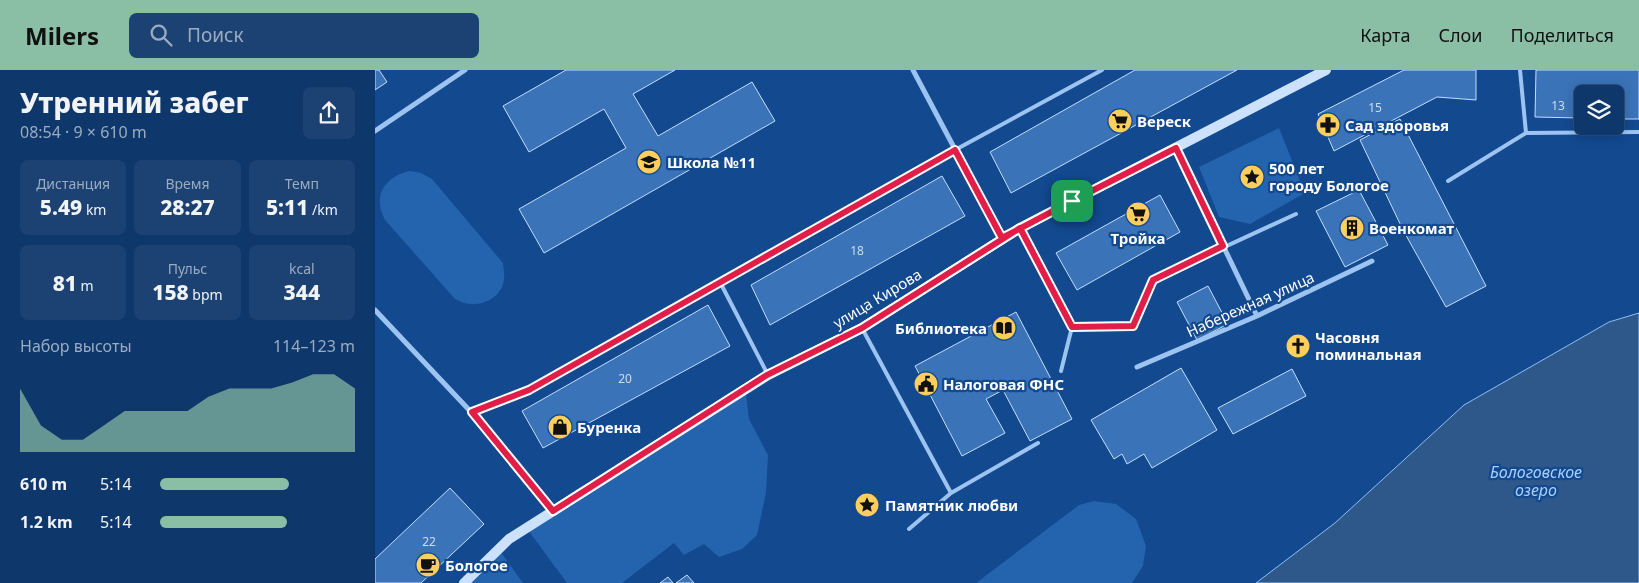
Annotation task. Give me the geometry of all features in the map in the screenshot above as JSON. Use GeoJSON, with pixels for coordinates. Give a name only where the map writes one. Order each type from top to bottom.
{"type":"FeatureCollection","features":[{"type":"Feature","properties":{"kind":"main road","name":"улица Кирова"},"geometry":{"type":"LineString","coordinates":[[464,583],[509,539],[767,375],[862,328],[1020,228],[1176,148],[1319,71]]}},
{"type":"Feature","properties":{"kind":"street"},"geometry":{"type":"LineString","coordinates":[[375,131],[465,70]]}},
{"type":"Feature","properties":{"kind":"street"},"geometry":{"type":"LineString","coordinates":[[913,70],[1002,238]]}},
{"type":"Feature","properties":{"kind":"street"},"geometry":{"type":"LineString","coordinates":[[1176,148],[1257,316]]}},
{"type":"Feature","properties":{"kind":"street","name":"Набережная улица"},"geometry":{"type":"LineString","coordinates":[[1137,367],[1257,316],[1372,261]]}},
{"type":"Feature","properties":{"kind":"street"},"geometry":{"type":"LineString","coordinates":[[375,310],[472,412],[553,511]]}},
{"type":"Feature","properties":{"kind":"lane"},"geometry":{"type":"LineString","coordinates":[[472,412],[529,390],[955,150],[1102,70]]}},
{"type":"Feature","properties":{"kind":"lane"},"geometry":{"type":"LineString","coordinates":[[1519,70],[1525,133]]}},
{"type":"Feature","properties":{"kind":"lane"},"geometry":{"type":"LineString","coordinates":[[1448,181],[1525,133],[1639,132]]}},
{"type":"Feature","properties":{"kind":"lane"},"geometry":{"type":"LineString","coordinates":[[1072,327],[1133,326],[1153,280],[1223,246],[1296,214]]}},
{"type":"Feature","properties":{"kind":"lane"},"geometry":{"type":"LineString","coordinates":[[1020,228],[1072,327],[1061,371]]}},
{"type":"Feature","properties":{"kind":"lane"},"geometry":{"type":"LineString","coordinates":[[720,282],[767,375]]}},
{"type":"Feature","properties":{"kind":"lane"},"geometry":{"type":"LineString","coordinates":[[862,328],[951,493]]}},
{"type":"Feature","properties":{"kind":"lane"},"geometry":{"type":"LineString","coordinates":[[909,529],[951,493],[1038,443]]}},
{"type":"Feature","properties":{"kind":"shaded area"},"geometry":{"type":"Polygon","coordinates":[[[1279,128],[1305,193],[1250,224],[1219,217],[1199,167],[1279,128]]]}},
{"type":"Feature","properties":{"kind":"shaded area"},"geometry":{"type":"Polygon","coordinates":[[[410,171],[421,173],[432,179],[503,263],[503,285],[492,298],[476,304],[466,304],[455,299],[385,220],[380,206],[380,198],[384,186],[398,175],[410,171]]]}},
{"type":"Feature","properties":{"kind":"shaded area"},"geometry":{"type":"Polygon","coordinates":[[[746,394],[749,419],[768,455],[766,493],[757,535],[742,549],[719,557],[704,544],[684,555],[674,543],[622,583],[567,583],[525,526],[577,489],[746,394]]]}},
{"type":"Feature","properties":{"kind":"shaded area"},"geometry":{"type":"Polygon","coordinates":[[[1094,501],[1116,504],[1136,519],[1146,546],[1143,566],[1132,583],[976,583],[1079,505],[1094,501]]]}},
{"type":"Feature","properties":{"kind":"shaded area"},"geometry":{"type":"Polygon","coordinates":[[[498,548],[523,583],[464,583],[498,548]]]}},
{"type":"Feature","properties":{"kind":"water","name":"Бологовское озеро"},"geometry":{"type":"Polygon","coordinates":[[[1639,313],[1639,583],[1256,583],[1335,523],[1464,405],[1609,322],[1639,313]]]}},
{"type":"Feature","properties":{"kind":"building"},"geometry":{"type":"Polygon","coordinates":[[[375,70],[379,70],[387,82],[375,90],[375,70]]]}},
{"type":"Feature","properties":{"kind":"building"},"geometry":{"type":"Polygon","coordinates":[[[566,70],[675,70],[633,94],[658,136],[752,82],[775,121],[544,253],[519,209],[626,148],[604,109],[529,152],[503,106],[566,70]]]}},
{"type":"Feature","properties":{"kind":"building"},"geometry":{"type":"Polygon","coordinates":[[[1135,70],[1237,70],[1011,193],[990,152],[1135,70]]]}},
{"type":"Feature","properties":{"kind":"building"},"geometry":{"type":"Polygon","coordinates":[[[1404,70],[1476,70],[1476,100],[1437,97],[1334,151],[1318,114],[1404,70]]]}},
{"type":"Feature","properties":{"kind":"building"},"geometry":{"type":"Polygon","coordinates":[[[1536,70],[1639,70],[1639,119],[1624,119],[1624,85],[1574,85],[1574,118],[1535,117],[1536,70]]]}},
{"type":"Feature","properties":{"kind":"building"},"geometry":{"type":"Polygon","coordinates":[[[1400,119],[1486,286],[1446,307],[1403,230],[1360,140],[1400,119]]]}},
{"type":"Feature","properties":{"kind":"building"},"geometry":{"type":"Polygon","coordinates":[[[942,176],[965,216],[770,325],[751,285],[942,176]]]}},
{"type":"Feature","properties":{"kind":"building","name":"Военкомат"},"geometry":{"type":"Polygon","coordinates":[[[1359,190],[1388,245],[1345,267],[1316,211],[1359,190]]]}},
{"type":"Feature","properties":{"kind":"building"},"geometry":{"type":"Polygon","coordinates":[[[1160,195],[1180,232],[1077,290],[1056,253],[1160,195]]]}},
{"type":"Feature","properties":{"kind":"building"},"geometry":{"type":"Polygon","coordinates":[[[1208,286],[1228,324],[1197,340],[1177,302],[1208,286]]]}},
{"type":"Feature","properties":{"kind":"building"},"geometry":{"type":"Polygon","coordinates":[[[708,305],[730,346],[543,448],[522,411],[708,305]]]}},
{"type":"Feature","properties":{"kind":"building"},"geometry":{"type":"Polygon","coordinates":[[[1016,312],[1072,419],[1030,441],[1003,390],[986,399],[1005,433],[962,456],[915,366],[1016,312]]]}},
{"type":"Feature","properties":{"kind":"building"},"geometry":{"type":"Polygon","coordinates":[[[1181,368],[1217,430],[1152,468],[1144,454],[1127,464],[1122,454],[1114,459],[1091,420],[1181,368]]]}},
{"type":"Feature","properties":{"kind":"building"},"geometry":{"type":"Polygon","coordinates":[[[1292,369],[1306,396],[1233,434],[1218,408],[1292,369]]]}},
{"type":"Feature","properties":{"kind":"building"},"geometry":{"type":"Polygon","coordinates":[[[450,488],[484,524],[421,583],[375,583],[375,559],[450,488]]]}},
{"type":"Feature","properties":{"kind":"building"},"geometry":{"type":"Polygon","coordinates":[[[687,575],[694,583],[676,583],[687,575]]]}},
{"type":"Feature","properties":{"kind":"building"},"geometry":{"type":"Polygon","coordinates":[[[668,577],[673,583],[660,583],[668,577]]]}},
{"type":"Feature","properties":{"kind":"place","name":"Вереск"},"geometry":{"type":"Point","coordinates":[1120,121]}},
{"type":"Feature","properties":{"kind":"place","name":"Сад здоровья"},"geometry":{"type":"Point","coordinates":[1328,125]}},
{"type":"Feature","properties":{"kind":"place","name":"Школа №11"},"geometry":{"type":"Point","coordinates":[649,162]}},
{"type":"Feature","properties":{"kind":"place","name":"500 лет городу Бологое"},"geometry":{"type":"Point","coordinates":[1252,177]}},
{"type":"Feature","properties":{"kind":"place","name":"Тройка"},"geometry":{"type":"Point","coordinates":[1138,214]}},
{"type":"Feature","properties":{"kind":"place","name":"Военкомат"},"geometry":{"type":"Point","coordinates":[1352,228]}},
{"type":"Feature","properties":{"kind":"place","name":"Библиотека"},"geometry":{"type":"Point","coordinates":[1004,328]}},
{"type":"Feature","properties":{"kind":"place","name":"Часовня поминальная"},"geometry":{"type":"Point","coordinates":[1298,346]}},
{"type":"Feature","properties":{"kind":"place","name":"Налоговая ФНС"},"geometry":{"type":"Point","coordinates":[926,384]}},
{"type":"Feature","properties":{"kind":"place","name":"Буренка"},"geometry":{"type":"Point","coordinates":[560,427]}},
{"type":"Feature","properties":{"kind":"place","name":"Памятник любви"},"geometry":{"type":"Point","coordinates":[867,505]}},
{"type":"Feature","properties":{"kind":"place","name":"Бологое"},"geometry":{"type":"Point","coordinates":[428,565]}},
{"type":"Feature","properties":{"kind":"route"},"geometry":{"type":"LineString","coordinates":[[1072,201],[1020,228],[1002,238],[955,150],[529,390],[472,412],[553,511],[767,375],[862,328],[1020,228],[1072,327],[1133,326],[1153,280],[1223,246],[1176,148],[1072,201]]}}]}
